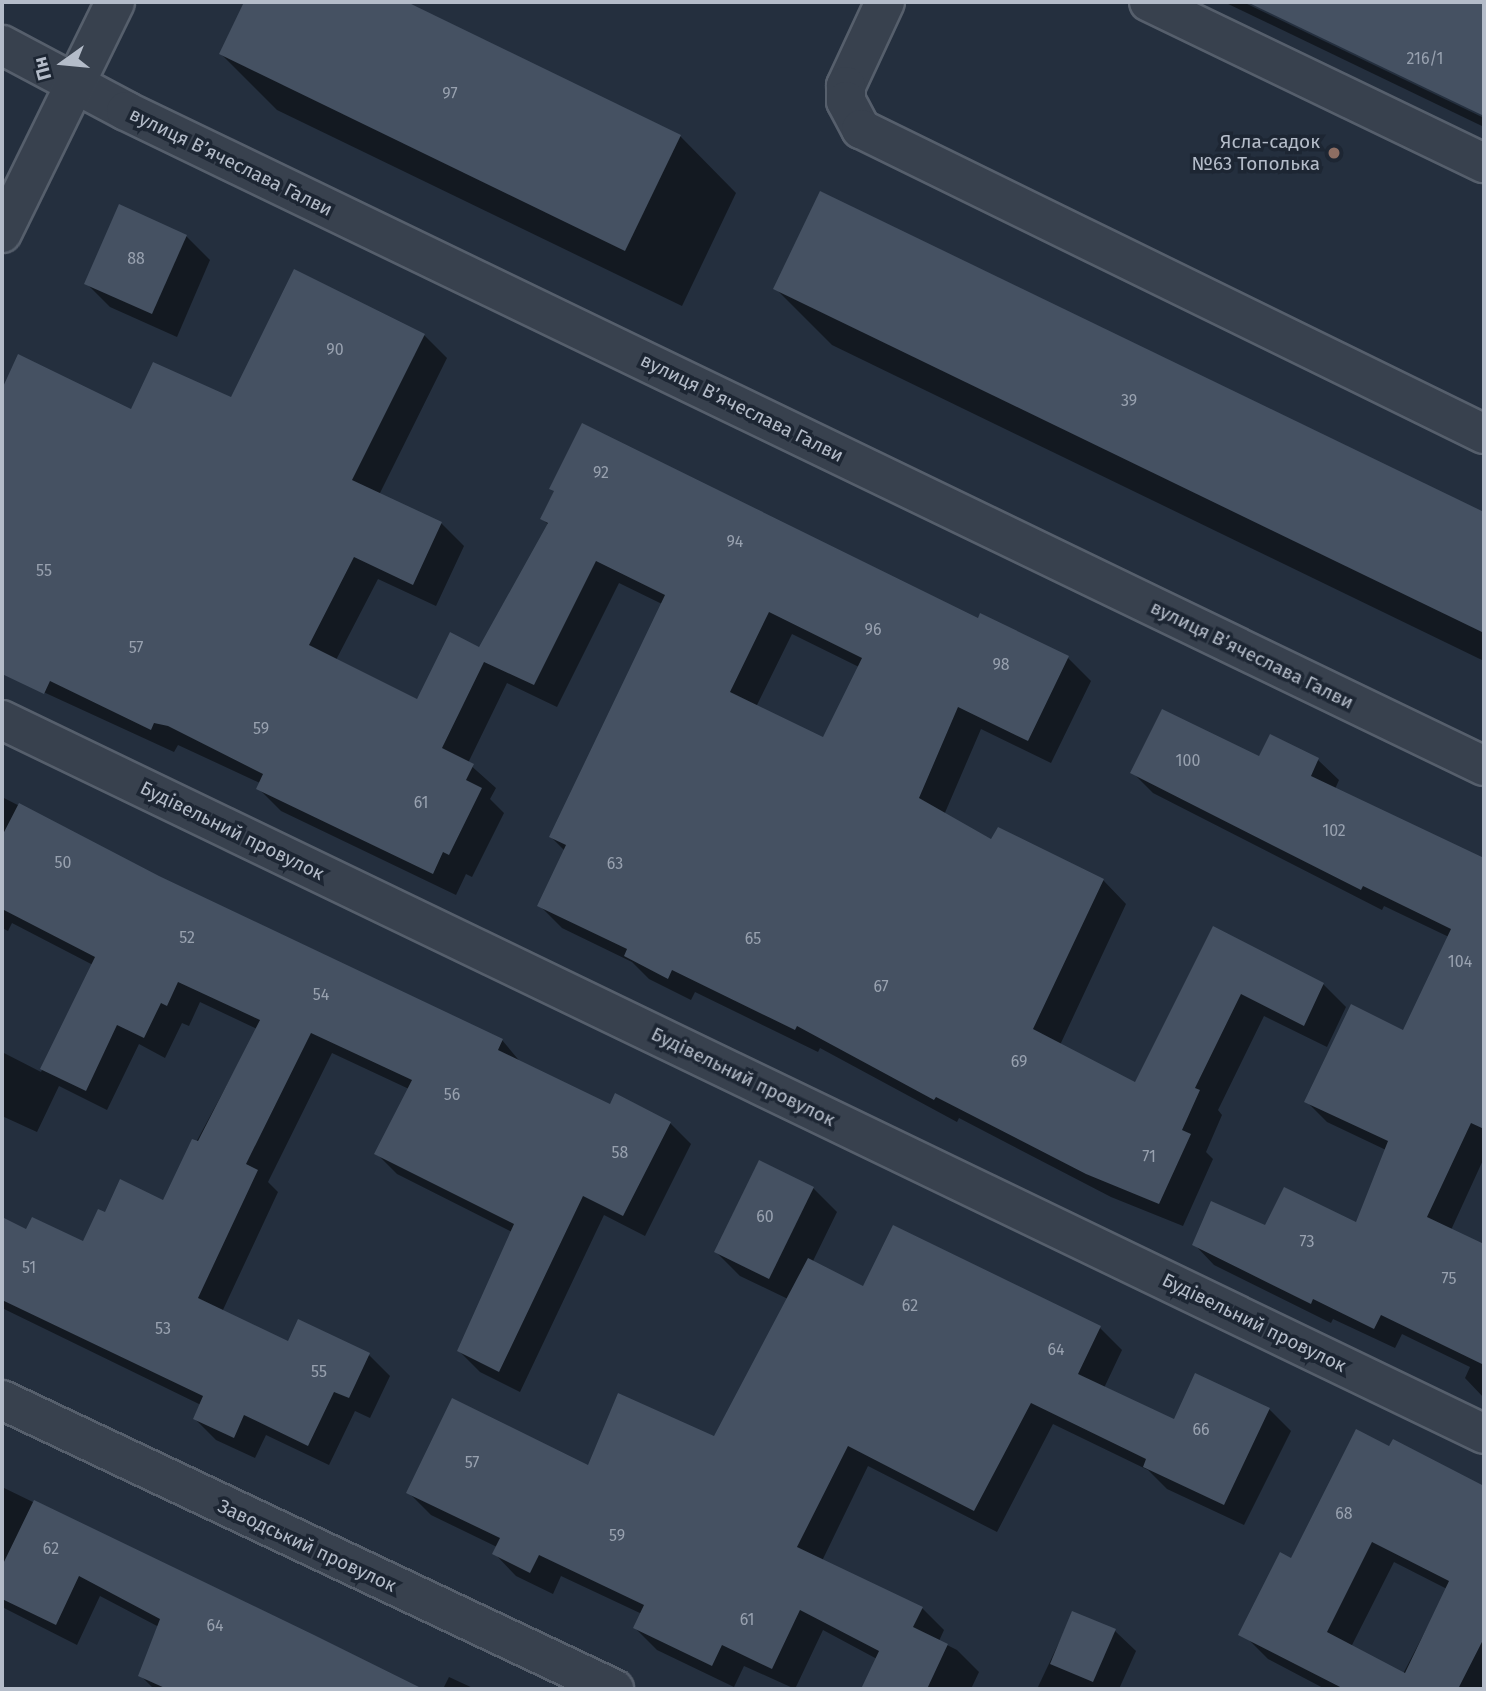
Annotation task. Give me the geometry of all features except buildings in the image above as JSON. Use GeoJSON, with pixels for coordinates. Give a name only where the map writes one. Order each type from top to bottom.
{"type":"FeatureCollection","features":[{"type":"Feature","properties":{"kind":"street"},"geometry":{"type":"LineString","coordinates":[[2,233],[115,2]]}},
{"type":"Feature","properties":{"kind":"street"},"geometry":{"type":"LineString","coordinates":[[885,2],[846,86],[846,101],[861,129],[1484,434]]}},
{"type":"Feature","properties":{"kind":"street"},"geometry":{"type":"LineString","coordinates":[[1149,2],[1484,163]]}},
{"type":"Feature","properties":{"kind":"street","name":"вулиця Вʼячеслава Галви"},"geometry":{"type":"LineString","coordinates":[[2,45],[73,85],[1484,766]]}},
{"type":"Feature","properties":{"kind":"street","name":"Будівельний провулок"},"geometry":{"type":"LineString","coordinates":[[2,720],[1484,1434]]}},
{"type":"Feature","properties":{"kind":"street","name":"Заводський провулок"},"geometry":{"type":"LineString","coordinates":[[2,1400],[614,1689]]}},
{"type":"Feature","properties":{"kind":"place","name":"Ясла-садок №63 Тополька"},"geometry":{"type":"Point","coordinates":[1334,153]}}]}
